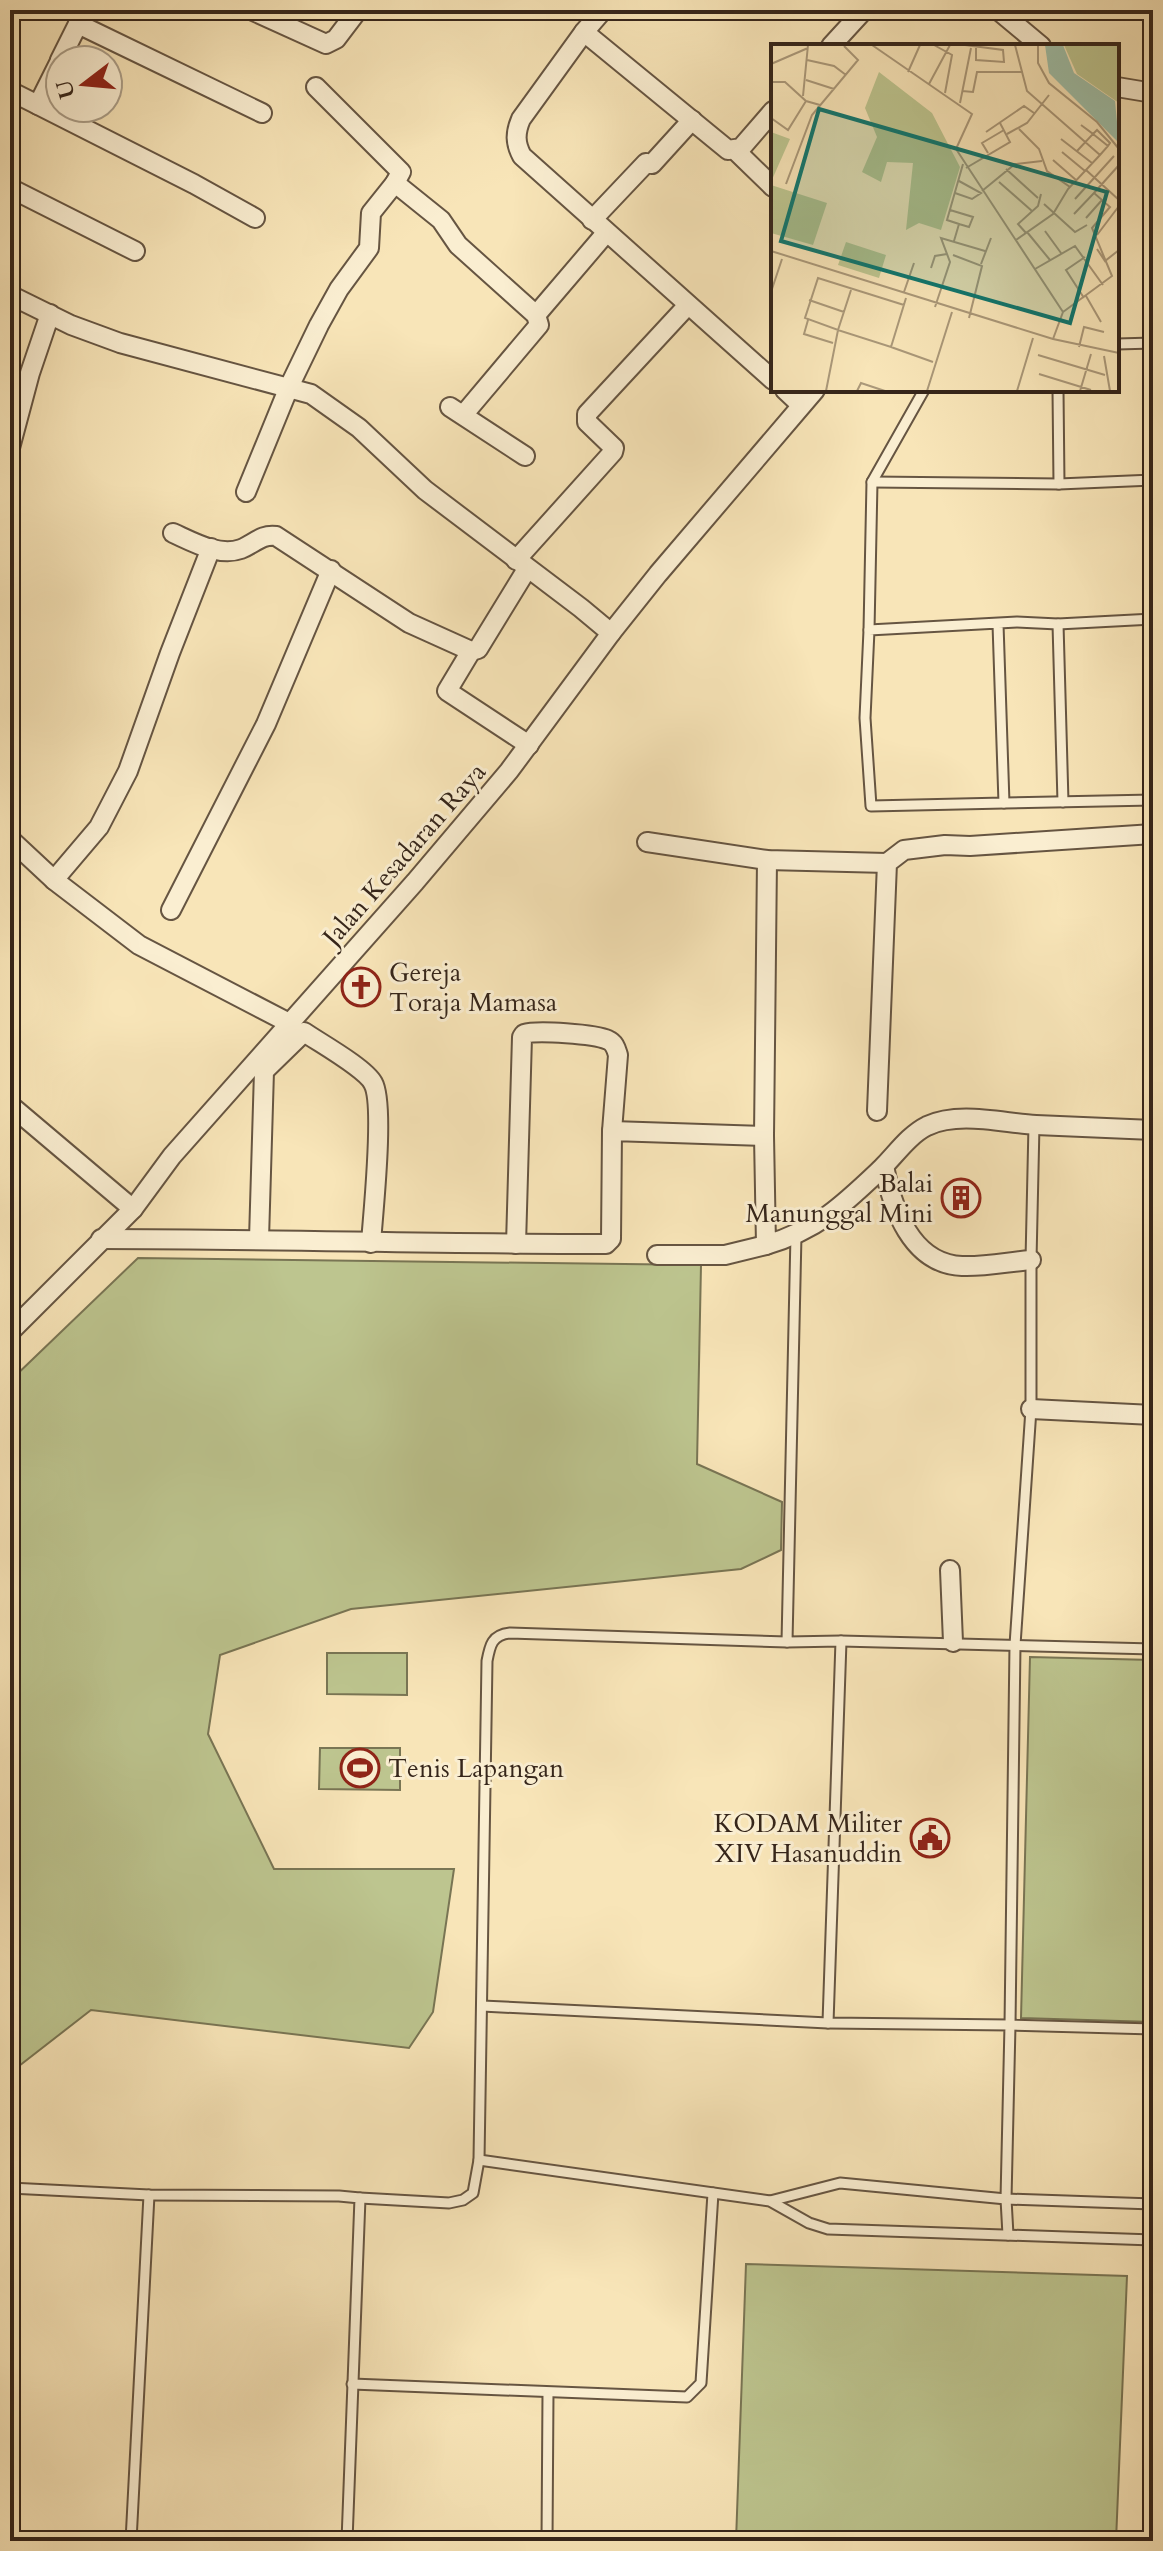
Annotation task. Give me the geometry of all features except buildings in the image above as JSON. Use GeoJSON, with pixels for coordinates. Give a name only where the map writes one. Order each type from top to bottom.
{"type":"FeatureCollection","features":[{"type":"Feature","properties":{"kind":"street"},"geometry":{"type":"LineString","coordinates":[[251,10],[326,44],[336,39],[358,10]]}},
{"type":"Feature","properties":{"kind":"street"},"geometry":{"type":"LineString","coordinates":[[603,10],[521,119],[516,137],[522,156],[771,378]]}},
{"type":"Feature","properties":{"kind":"street"},"geometry":{"type":"LineString","coordinates":[[833,44],[864,10]]}},
{"type":"Feature","properties":{"kind":"street"},"geometry":{"type":"LineString","coordinates":[[998,10],[1039,44]]}},
{"type":"Feature","properties":{"kind":"street"},"geometry":{"type":"LineString","coordinates":[[68,44],[81,17],[262,113]]}},
{"type":"Feature","properties":{"kind":"street"},"geometry":{"type":"LineString","coordinates":[[584,32],[724,148],[735,150],[771,185]]}},
{"type":"Feature","properties":{"kind":"street"},"geometry":{"type":"LineString","coordinates":[[246,492],[289,387],[339,289],[369,248],[371,213],[400,175],[399,168],[316,87]]}},
{"type":"Feature","properties":{"kind":"street"},"geometry":{"type":"LineString","coordinates":[[1119,87],[1153,93]]}},
{"type":"Feature","properties":{"kind":"street"},"geometry":{"type":"LineString","coordinates":[[10,91],[255,218]]}},
{"type":"Feature","properties":{"kind":"street"},"geometry":{"type":"LineString","coordinates":[[38,105],[44,93]]}},
{"type":"Feature","properties":{"kind":"street"},"geometry":{"type":"LineString","coordinates":[[735,150],[745,144],[771,113]]}},
{"type":"Feature","properties":{"kind":"street"},"geometry":{"type":"LineString","coordinates":[[592,220],[646,163],[652,164],[692,120]]}},
{"type":"Feature","properties":{"kind":"street"},"geometry":{"type":"LineString","coordinates":[[395,183],[441,220],[458,245],[536,315],[539,325],[457,411],[525,456]]}},
{"type":"Feature","properties":{"kind":"street"},"geometry":{"type":"LineString","coordinates":[[10,188],[135,251]]}},
{"type":"Feature","properties":{"kind":"street"},"geometry":{"type":"LineString","coordinates":[[536,315],[606,233]]}},
{"type":"Feature","properties":{"kind":"street"},"geometry":{"type":"LineString","coordinates":[[10,295],[71,325],[163,356],[311,394],[340,412],[425,490],[611,633]]}},
{"type":"Feature","properties":{"kind":"street"},"geometry":{"type":"LineString","coordinates":[[173,533],[211,548],[233,551],[244,548],[260,537],[276,536],[409,623],[471,651],[478,649],[522,565],[613,452],[610,442],[587,422],[587,414],[688,305]]}},
{"type":"Feature","properties":{"kind":"street"},"geometry":{"type":"LineString","coordinates":[[10,448],[50,314]]}},
{"type":"Feature","properties":{"kind":"street"},"geometry":{"type":"LineString","coordinates":[[787,392],[801,405]]}},
{"type":"Feature","properties":{"kind":"street","name":"Jalan Kesadaran Raya"},"geometry":{"type":"LineString","coordinates":[[10,1332],[133,1209],[172,1156],[415,882],[509,771],[658,574],[813,392]]}},
{"type":"Feature","properties":{"kind":"street"},"geometry":{"type":"LineString","coordinates":[[54,880],[110,810],[128,771],[211,548]]}},
{"type":"Feature","properties":{"kind":"street"},"geometry":{"type":"LineString","coordinates":[[171,910],[266,724],[331,570]]}},
{"type":"Feature","properties":{"kind":"street"},"geometry":{"type":"LineString","coordinates":[[471,651],[447,691],[529,745]]}},
{"type":"Feature","properties":{"kind":"street"},"geometry":{"type":"LineString","coordinates":[[647,842],[767,860],[887,863],[904,850],[945,845],[1153,834]]}},
{"type":"Feature","properties":{"kind":"street"},"geometry":{"type":"LineString","coordinates":[[10,839],[54,880],[139,945],[291,1024]]}},
{"type":"Feature","properties":{"kind":"street"},"geometry":{"type":"LineString","coordinates":[[766,1245],[767,860]]}},
{"type":"Feature","properties":{"kind":"street"},"geometry":{"type":"LineString","coordinates":[[877,1111],[887,863]]}},
{"type":"Feature","properties":{"kind":"street"},"geometry":{"type":"LineString","coordinates":[[259,1239],[264,1071],[304,1032],[373,1082],[378,1098],[371,1243]]}},
{"type":"Feature","properties":{"kind":"street"},"geometry":{"type":"LineString","coordinates":[[101,1239],[259,1239],[371,1243],[516,1244],[606,1244],[611,1239],[612,1131],[618,1055],[616,1046],[609,1040],[531,1032],[522,1037],[516,1244]]}},
{"type":"Feature","properties":{"kind":"street"},"geometry":{"type":"LineString","coordinates":[[10,1105],[133,1209]]}},
{"type":"Feature","properties":{"kind":"street"},"geometry":{"type":"LineString","coordinates":[[657,1255],[725,1255],[796,1235],[830,1216],[903,1145],[925,1127],[943,1120],[1153,1130]]}},
{"type":"Feature","properties":{"kind":"street"},"geometry":{"type":"LineString","coordinates":[[612,1131],[764,1136]]}},
{"type":"Feature","properties":{"kind":"street"},"geometry":{"type":"LineString","coordinates":[[884,1166],[888,1188],[903,1224],[917,1245],[935,1258],[961,1267],[1031,1260]]}},
{"type":"Feature","properties":{"kind":"street"},"geometry":{"type":"LineString","coordinates":[[1031,1409],[1153,1415]]}},
{"type":"Feature","properties":{"kind":"street"},"geometry":{"type":"LineString","coordinates":[[950,1570],[953,1642]]}},
{"type":"Feature","properties":{"kind":"lane"},"geometry":{"type":"LineString","coordinates":[[1119,344],[1153,343]]}},
{"type":"Feature","properties":{"kind":"lane"},"geometry":{"type":"LineString","coordinates":[[923,392],[872,482],[865,718],[871,806],[1153,800]]}},
{"type":"Feature","properties":{"kind":"lane"},"geometry":{"type":"LineString","coordinates":[[1058,392],[1059,484]]}},
{"type":"Feature","properties":{"kind":"lane"},"geometry":{"type":"LineString","coordinates":[[872,482],[1059,484],[1153,480]]}},
{"type":"Feature","properties":{"kind":"lane"},"geometry":{"type":"LineString","coordinates":[[869,630],[1153,619]]}},
{"type":"Feature","properties":{"kind":"lane"},"geometry":{"type":"LineString","coordinates":[[998,624],[1004,803]]}},
{"type":"Feature","properties":{"kind":"lane"},"geometry":{"type":"LineString","coordinates":[[1058,624],[1063,802]]}},
{"type":"Feature","properties":{"kind":"lane"},"geometry":{"type":"LineString","coordinates":[[1008,2235],[1006,2199],[1015,1645],[1031,1409],[1034,1125]]}},
{"type":"Feature","properties":{"kind":"lane"},"geometry":{"type":"LineString","coordinates":[[787,1642],[796,1235]]}},
{"type":"Feature","properties":{"kind":"lane"},"geometry":{"type":"LineString","coordinates":[[10,2188],[149,2195],[339,2196],[422,2203],[449,2203],[463,2200],[473,2193],[479,2160],[487,1661],[489,1647],[502,1634],[1153,1649]]}},
{"type":"Feature","properties":{"kind":"lane"},"geometry":{"type":"LineString","coordinates":[[828,2023],[841,1641]]}},
{"type":"Feature","properties":{"kind":"lane"},"geometry":{"type":"LineString","coordinates":[[482,2006],[828,2023],[1153,2029]]}},
{"type":"Feature","properties":{"kind":"lane"},"geometry":{"type":"LineString","coordinates":[[479,2160],[770,2201],[809,2223],[828,2229],[1153,2240]]}},
{"type":"Feature","properties":{"kind":"lane"},"geometry":{"type":"LineString","coordinates":[[770,2201],[840,2183],[1006,2199],[1153,2204]]}},
{"type":"Feature","properties":{"kind":"lane"},"geometry":{"type":"LineString","coordinates":[[352,2384],[687,2397],[701,2383],[713,2193]]}},
{"type":"Feature","properties":{"kind":"lane"},"geometry":{"type":"LineString","coordinates":[[131,2541],[149,2195]]}},
{"type":"Feature","properties":{"kind":"lane"},"geometry":{"type":"LineString","coordinates":[[347,2541],[360,2198]]}},
{"type":"Feature","properties":{"kind":"lane"},"geometry":{"type":"LineString","coordinates":[[547,2541],[548,2393]]}},
{"type":"Feature","properties":{"kind":"path"},"geometry":{"type":"LineString","coordinates":[[10,951],[17,957]]}},
{"type":"Feature","properties":{"kind":"green space"},"geometry":{"type":"Polygon","coordinates":[[[138,1258],[701,1265],[697,1464],[782,1502],[781,1550],[741,1569],[351,1609],[220,1655],[208,1734],[274,1869],[454,1869],[433,2012],[409,2048],[91,2010],[10,2073],[10,1381],[138,1258]]]}},
{"type":"Feature","properties":{"kind":"green space","name":"Tenis Lapangan"},"geometry":{"type":"Polygon","coordinates":[[[327,1653],[407,1653],[407,1695],[327,1694],[327,1653]]]}},
{"type":"Feature","properties":{"kind":"green space"},"geometry":{"type":"Polygon","coordinates":[[[1030,1657],[1153,1660],[1153,2022],[1021,2018],[1030,1657]]]}},
{"type":"Feature","properties":{"kind":"green space","name":"Tenis Lapangan"},"geometry":{"type":"Polygon","coordinates":[[[320,1748],[400,1748],[400,1790],[319,1789],[320,1748]]]}},
{"type":"Feature","properties":{"kind":"green space"},"geometry":{"type":"Polygon","coordinates":[[[746,2264],[1127,2276],[1116,2541],[736,2541],[746,2264]]]}},
{"type":"Feature","properties":{"kind":"place","name":"Gereja Toraja Mamasa"},"geometry":{"type":"Point","coordinates":[361,987]}},
{"type":"Feature","properties":{"kind":"place","name":"Balai Manunggal Mini"},"geometry":{"type":"Point","coordinates":[961,1198]}},
{"type":"Feature","properties":{"kind":"place","name":"Tenis Lapangan"},"geometry":{"type":"Point","coordinates":[360,1768]}},
{"type":"Feature","properties":{"kind":"place","name":"KODAM Militer XIV Hasanuddin"},"geometry":{"type":"Point","coordinates":[930,1838]}}]}
